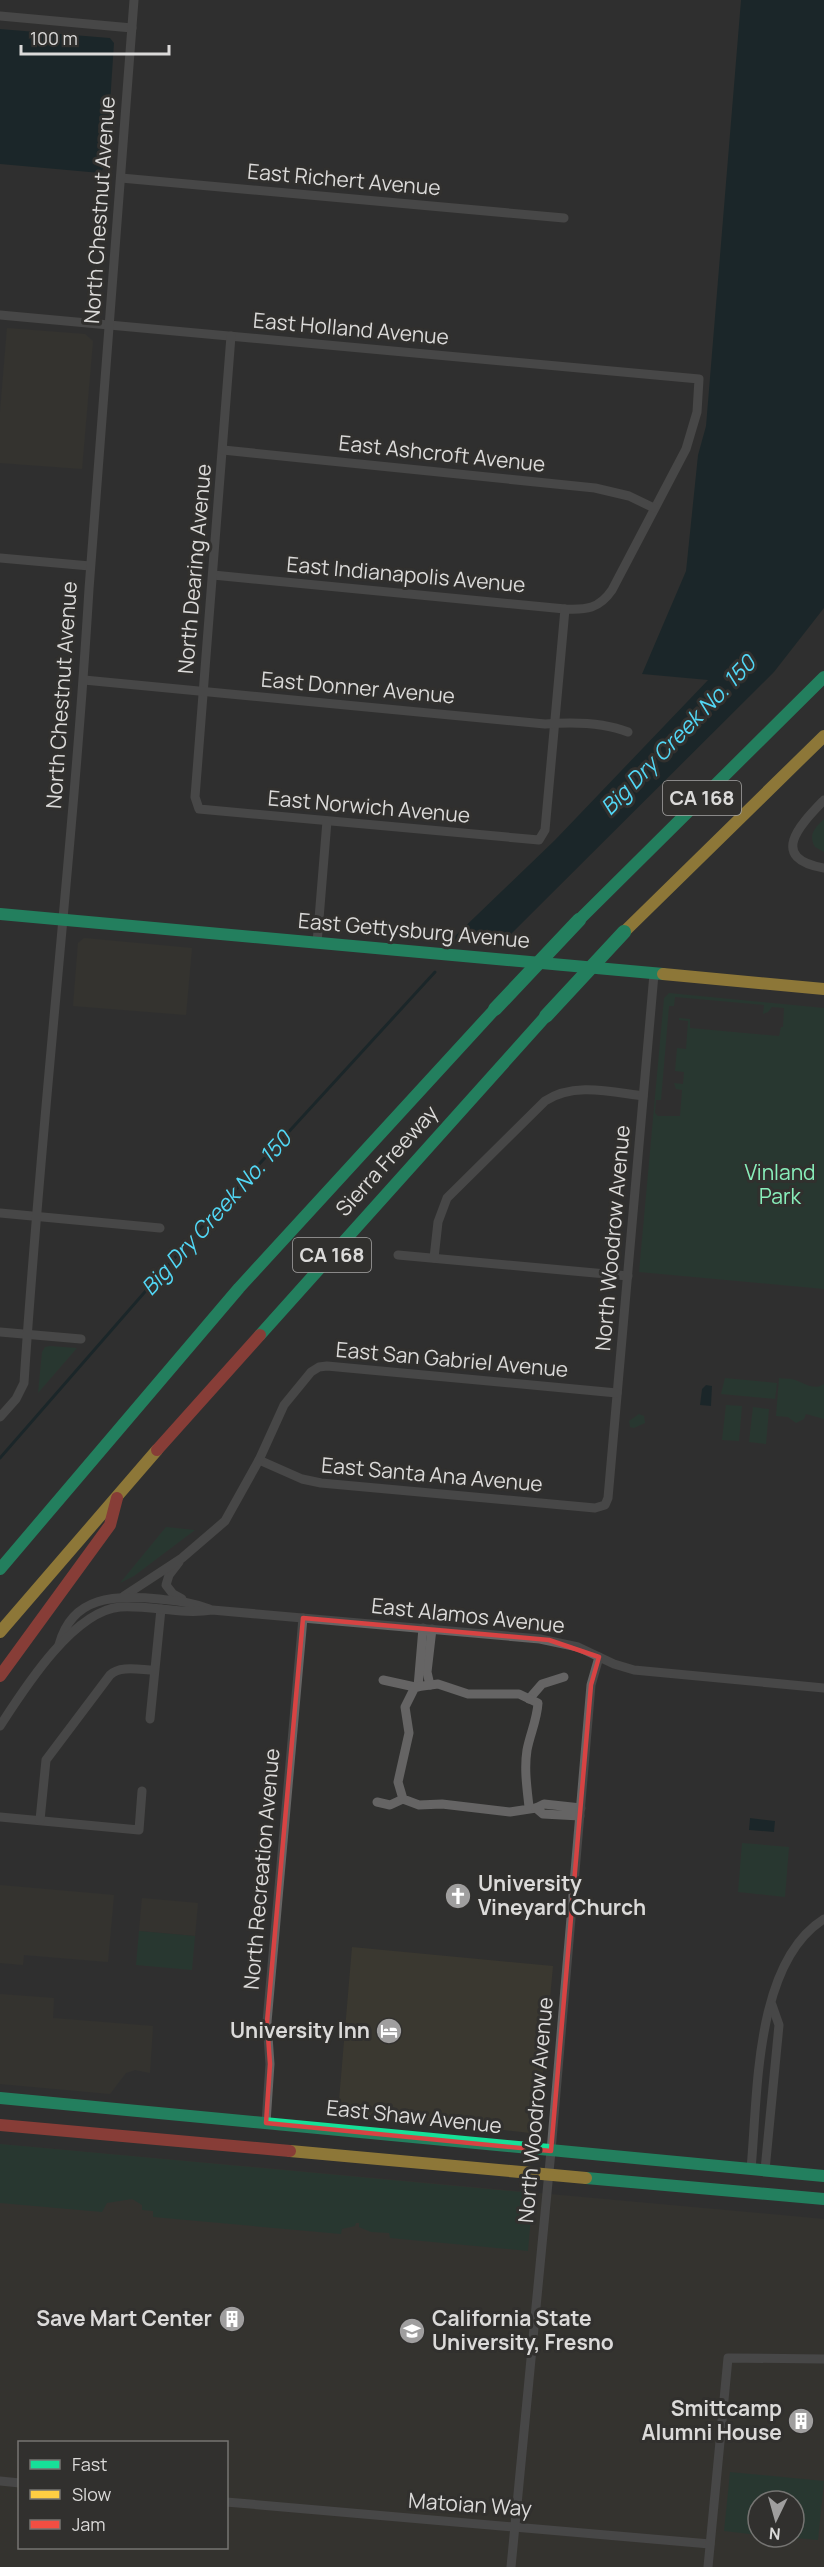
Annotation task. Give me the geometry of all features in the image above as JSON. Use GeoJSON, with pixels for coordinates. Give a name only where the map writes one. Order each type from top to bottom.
{"type":"FeatureCollection","features":[{"type":"Feature","properties":{"kind":"main road","name":"Sierra Freeway"},"geometry":{"type":"LineString","coordinates":[[0,1569],[239,1288],[495,1009],[579,920],[824,676]]}},
{"type":"Feature","properties":{"kind":"main road","name":"Sierra Freeway"},"geometry":{"type":"LineString","coordinates":[[0,1632],[118,1494],[546,1016],[624,932],[824,736]]}},
{"type":"Feature","properties":{"kind":"main road","name":"East Gettysburg Avenue"},"geometry":{"type":"LineString","coordinates":[[0,914],[824,989]]}},
{"type":"Feature","properties":{"kind":"main road"},"geometry":{"type":"LineString","coordinates":[[0,1676],[110,1525],[118,1494]]}},
{"type":"Feature","properties":{"kind":"main road","name":"East Shaw Avenue"},"geometry":{"type":"LineString","coordinates":[[0,2098],[824,2176]]}},
{"type":"Feature","properties":{"kind":"main road","name":"East Shaw Avenue"},"geometry":{"type":"LineString","coordinates":[[0,2125],[824,2199]]}},
{"type":"Feature","properties":{"kind":"street","name":"North Chestnut Avenue"},"geometry":{"type":"LineString","coordinates":[[0,1417],[21,1392],[24,1383],[53,1014],[84,681],[90,566],[134,0]]}},
{"type":"Feature","properties":{"kind":"street"},"geometry":{"type":"LineString","coordinates":[[0,16],[132,28]]}},
{"type":"Feature","properties":{"kind":"street","name":"East Richert Avenue"},"geometry":{"type":"LineString","coordinates":[[121,178],[564,218]]}},
{"type":"Feature","properties":{"kind":"street","name":"East Holland Avenue"},"geometry":{"type":"LineString","coordinates":[[0,315],[699,379],[693,430],[654,508]]}},
{"type":"Feature","properties":{"kind":"street","name":"North Dearing Avenue"},"geometry":{"type":"LineString","coordinates":[[196,806],[231,336]]}},
{"type":"Feature","properties":{"kind":"street","name":"East Ashcroft Avenue"},"geometry":{"type":"LineString","coordinates":[[223,450],[595,488],[629,496],[654,508]]}},
{"type":"Feature","properties":{"kind":"street","name":"East Indianapolis Avenue"},"geometry":{"type":"LineString","coordinates":[[213,575],[583,610],[596,607],[612,590],[654,508]]}},
{"type":"Feature","properties":{"kind":"street"},"geometry":{"type":"LineString","coordinates":[[0,558],[90,566]]}},
{"type":"Feature","properties":{"kind":"street"},"geometry":{"type":"LineString","coordinates":[[554,723],[565,609]]}},
{"type":"Feature","properties":{"kind":"street","name":"East Donner Avenue"},"geometry":{"type":"LineString","coordinates":[[84,681],[610,727],[628,732]]}},
{"type":"Feature","properties":{"kind":"street","name":"East Norwich Avenue"},"geometry":{"type":"LineString","coordinates":[[196,806],[203,810],[532,841],[541,838],[546,830],[554,723]]}},
{"type":"Feature","properties":{"kind":"street"},"geometry":{"type":"LineString","coordinates":[[824,800],[795,832],[792,842],[793,851],[801,860],[824,868]]}},
{"type":"Feature","properties":{"kind":"street"},"geometry":{"type":"LineString","coordinates":[[317,943],[327,821]]}},
{"type":"Feature","properties":{"kind":"street","name":"North Woodrow Avenue"},"geometry":{"type":"LineString","coordinates":[[605,1505],[608,1498],[654,974]]}},
{"type":"Feature","properties":{"kind":"street"},"geometry":{"type":"LineString","coordinates":[[434,1258],[438,1222],[447,1198],[545,1101],[557,1094],[573,1090],[644,1096]]}},
{"type":"Feature","properties":{"kind":"street"},"geometry":{"type":"LineString","coordinates":[[0,1213],[160,1228]]}},
{"type":"Feature","properties":{"kind":"street"},"geometry":{"type":"LineString","coordinates":[[398,1255],[628,1276]]}},
{"type":"Feature","properties":{"kind":"street"},"geometry":{"type":"LineString","coordinates":[[0,1332],[81,1339]]}},
{"type":"Feature","properties":{"kind":"street","name":"East San Gabriel Avenue"},"geometry":{"type":"LineString","coordinates":[[259,1460],[281,1409],[309,1374],[319,1367],[617,1393]]}},
{"type":"Feature","properties":{"kind":"street"},"geometry":{"type":"LineString","coordinates":[[124,1596],[182,1558],[225,1521],[259,1460]]}},
{"type":"Feature","properties":{"kind":"street","name":"East Santa Ana Avenue"},"geometry":{"type":"LineString","coordinates":[[259,1460],[302,1479],[321,1483],[595,1509],[605,1505]]}},
{"type":"Feature","properties":{"kind":"street"},"geometry":{"type":"LineString","coordinates":[[182,1558],[170,1573],[166,1585],[176,1596],[212,1610]]}},
{"type":"Feature","properties":{"kind":"street"},"geometry":{"type":"LineString","coordinates":[[59,1645],[63,1628],[81,1610],[101,1600],[124,1596],[194,1603]]}},
{"type":"Feature","properties":{"kind":"street"},"geometry":{"type":"LineString","coordinates":[[0,1726],[59,1645],[89,1618],[104,1611],[130,1607],[194,1612],[212,1610]]}},
{"type":"Feature","properties":{"kind":"street"},"geometry":{"type":"LineString","coordinates":[[150,1719],[161,1609]]}},
{"type":"Feature","properties":{"kind":"street","name":"East Alamos Avenue"},"geometry":{"type":"LineString","coordinates":[[212,1610],[549,1640],[578,1647],[634,1670],[824,1688]]}},
{"type":"Feature","properties":{"kind":"street","name":"North Recreation Avenue"},"geometry":{"type":"LineString","coordinates":[[266,2123],[270,2064],[267,2022],[303,1618]]}},
{"type":"Feature","properties":{"kind":"street"},"geometry":{"type":"LineString","coordinates":[[427,1629],[427,1672],[430,1685]]}},
{"type":"Feature","properties":{"kind":"street"},"geometry":{"type":"LineString","coordinates":[[403,1799],[398,1782],[409,1733],[405,1707],[417,1687],[427,1629]]}},
{"type":"Feature","properties":{"kind":"street","name":"North Woodrow Avenue"},"geometry":{"type":"LineString","coordinates":[[511,2567],[549,2175],[591,1685],[599,1657]]}},
{"type":"Feature","properties":{"kind":"street"},"geometry":{"type":"LineString","coordinates":[[40,1820],[46,1760],[110,1675],[114,1671],[123,1669],[154,1670]]}},
{"type":"Feature","properties":{"kind":"street"},"geometry":{"type":"LineString","coordinates":[[529,1699],[542,1684],[564,1677]]}},
{"type":"Feature","properties":{"kind":"street"},"geometry":{"type":"LineString","coordinates":[[383,1680],[417,1687],[438,1684],[468,1694],[519,1695],[538,1703],[537,1718],[527,1749],[526,1768],[533,1808]]}},
{"type":"Feature","properties":{"kind":"street"},"geometry":{"type":"LineString","coordinates":[[0,1816],[139,1830],[142,1791]]}},
{"type":"Feature","properties":{"kind":"street"},"geometry":{"type":"LineString","coordinates":[[377,1802],[390,1805],[403,1799],[419,1805],[442,1804],[510,1812],[533,1808],[543,1814],[581,1812]]}},
{"type":"Feature","properties":{"kind":"street"},"geometry":{"type":"LineString","coordinates":[[758,2170],[764,2024],[772,2005],[780,1972],[790,1952],[808,1931],[824,1920]]}},
{"type":"Feature","properties":{"kind":"street"},"geometry":{"type":"LineString","coordinates":[[758,2170],[779,2025],[772,2005]]}},
{"type":"Feature","properties":{"kind":"street"},"geometry":{"type":"LineString","coordinates":[[708,2567],[728,2358],[824,2359]]}},
{"type":"Feature","properties":{"kind":"street"},"geometry":{"type":"LineString","coordinates":[[0,2481],[18,2483]]}},
{"type":"Feature","properties":{"kind":"street","name":"Matoian Way"},"geometry":{"type":"LineString","coordinates":[[228,2502],[710,2544]]}},
{"type":"Feature","properties":{"kind":"highlighted area"},"geometry":{"type":"Polygon","coordinates":[[[303,1618],[549,1640],[599,1657],[591,1685],[551,2151],[266,2123],[270,2064],[267,2022],[303,1618]]]}},
{"type":"Feature","properties":{"kind":"shaded area"},"geometry":{"type":"Polygon","coordinates":[[[7,328],[85,334],[93,341],[82,469],[0,463],[0,412],[7,328]]]}},
{"type":"Feature","properties":{"kind":"shaded area"},"geometry":{"type":"Polygon","coordinates":[[[84,938],[192,948],[186,1015],[73,1006],[78,943],[84,938]]]}},
{"type":"Feature","properties":{"kind":"shaded area"},"geometry":{"type":"Polygon","coordinates":[[[0,1885],[114,1895],[108,1962],[24,1955],[23,1965],[0,1963],[0,1885]]]}},
{"type":"Feature","properties":{"kind":"shaded area"},"geometry":{"type":"Polygon","coordinates":[[[142,1898],[198,1903],[195,1936],[139,1931],[142,1898]]]}},
{"type":"Feature","properties":{"kind":"shaded area"},"geometry":{"type":"Polygon","coordinates":[[[352,1947],[553,1966],[538,2126],[530,2133],[338,2112],[352,1947]]]}},
{"type":"Feature","properties":{"kind":"shaded area"},"geometry":{"type":"Polygon","coordinates":[[[0,1994],[54,1998],[53,2018],[153,2026],[150,2073],[135,2070],[126,2073],[110,2094],[0,2084],[0,1994]]]}},
{"type":"Feature","properties":{"kind":"shaded area","name":"California State University, Fresno"},"geometry":{"type":"Polygon","coordinates":[[[0,2144],[824,2219],[824,2567],[0,2567],[0,2144]]]}},
{"type":"Feature","properties":{"kind":"green space"},"geometry":{"type":"Polygon","coordinates":[[[824,819],[824,852],[815,847],[812,835],[824,819]]]}},
{"type":"Feature","properties":{"kind":"green space","name":"Vinland Park"},"geometry":{"type":"Polygon","coordinates":[[[669,993],[824,1008],[824,1289],[639,1272],[664,998],[669,993]],[[675,997],[674,1006],[669,1006],[661,1100],[656,1100],[655,1113],[658,1116],[680,1116],[682,1090],[676,1089],[674,1083],[683,1084],[684,1072],[675,1071],[677,1048],[686,1049],[688,1021],[679,1020],[679,1018],[690,1019],[690,1028],[779,1036],[781,1027],[783,1027],[784,1008],[772,1007],[763,1014],[764,1005],[675,997]]]}},
{"type":"Feature","properties":{"kind":"green space"},"geometry":{"type":"Polygon","coordinates":[[[45,1347],[77,1348],[38,1393],[42,1352],[45,1347]]]}},
{"type":"Feature","properties":{"kind":"green space"},"geometry":{"type":"Polygon","coordinates":[[[725,1378],[777,1383],[775,1399],[721,1394],[725,1378]]]}},
{"type":"Feature","properties":{"kind":"green space"},"geometry":{"type":"Polygon","coordinates":[[[779,1378],[793,1379],[813,1387],[824,1384],[824,1419],[806,1414],[804,1419],[796,1423],[788,1417],[776,1416],[779,1378]]]}},
{"type":"Feature","properties":{"kind":"green space"},"geometry":{"type":"Polygon","coordinates":[[[726,1405],[742,1406],[739,1441],[722,1440],[726,1405]]]}},
{"type":"Feature","properties":{"kind":"green space"},"geometry":{"type":"Polygon","coordinates":[[[753,1407],[769,1409],[766,1444],[749,1442],[753,1407]]]}},
{"type":"Feature","properties":{"kind":"green space"},"geometry":{"type":"Polygon","coordinates":[[[639,1414],[644,1416],[645,1423],[634,1428],[630,1427],[629,1421],[639,1414]]]}},
{"type":"Feature","properties":{"kind":"green space"},"geometry":{"type":"Polygon","coordinates":[[[166,1527],[195,1530],[134,1576],[120,1583],[166,1527]]]}},
{"type":"Feature","properties":{"kind":"green space"},"geometry":{"type":"Polygon","coordinates":[[[742,1843],[789,1847],[785,1897],[738,1892],[742,1843]]]}},
{"type":"Feature","properties":{"kind":"green space"},"geometry":{"type":"Polygon","coordinates":[[[139,1931],[195,1936],[192,1970],[136,1965],[139,1931]]]}},
{"type":"Feature","properties":{"kind":"green space"},"geometry":{"type":"Polygon","coordinates":[[[0,2144],[533,2193],[528,2251],[390,2238],[389,2233],[371,2232],[359,2227],[359,2223],[342,2229],[341,2234],[153,2217],[153,2211],[142,2210],[142,2205],[132,2199],[107,2203],[102,2212],[0,2203],[0,2144]]]}},
{"type":"Feature","properties":{"kind":"green space"},"geometry":{"type":"Polygon","coordinates":[[[730,2472],[824,2481],[818,2540],[806,2539],[806,2489],[746,2489],[746,2534],[724,2531],[730,2472]]]}},
{"type":"Feature","properties":{"kind":"water"},"geometry":{"type":"Polygon","coordinates":[[[741,0],[824,0],[824,608],[774,672],[501,944],[452,939],[555,840],[708,680],[642,674],[686,571],[698,455],[706,426],[741,0]]]}},
{"type":"Feature","properties":{"kind":"water"},"geometry":{"type":"Polygon","coordinates":[[[0,29],[110,38],[114,43],[106,165],[100,173],[0,164],[0,29]]]}},
{"type":"Feature","properties":{"kind":"water"},"geometry":{"type":"Polygon","coordinates":[[[706,1385],[712,1386],[711,1406],[700,1405],[702,1389],[706,1385]]]}},
{"type":"Feature","properties":{"kind":"water"},"geometry":{"type":"Polygon","coordinates":[[[750,1818],[775,1821],[774,1832],[749,1830],[750,1818]]]}},
{"type":"Feature","properties":{"kind":"waterway","name":"Big Dry Creek No. 150"},"geometry":{"type":"LineString","coordinates":[[0,1458],[198,1231],[435,972]]}},
{"type":"Feature","properties":{"kind":"traffic: fast"},"geometry":{"type":"LineString","coordinates":[[579,920],[824,677]]}},
{"type":"Feature","properties":{"kind":"traffic: fast"},"geometry":{"type":"LineString","coordinates":[[0,914],[663,974]]}},
{"type":"Feature","properties":{"kind":"traffic: fast"},"geometry":{"type":"LineString","coordinates":[[495,1009],[579,920]]}},
{"type":"Feature","properties":{"kind":"traffic: fast"},"geometry":{"type":"LineString","coordinates":[[546,1016],[624,932]]}},
{"type":"Feature","properties":{"kind":"traffic: fast"},"geometry":{"type":"LineString","coordinates":[[0,1569],[239,1288],[495,1009]]}},
{"type":"Feature","properties":{"kind":"traffic: fast"},"geometry":{"type":"LineString","coordinates":[[260,1335],[546,1016]]}},
{"type":"Feature","properties":{"kind":"traffic: fast"},"geometry":{"type":"LineString","coordinates":[[0,2098],[824,2176]]}},
{"type":"Feature","properties":{"kind":"traffic: fast"},"geometry":{"type":"LineString","coordinates":[[586,2178],[824,2199]]}},
{"type":"Feature","properties":{"kind":"traffic: slow"},"geometry":{"type":"LineString","coordinates":[[624,932],[824,736]]}},
{"type":"Feature","properties":{"kind":"traffic: slow"},"geometry":{"type":"LineString","coordinates":[[663,974],[824,989]]}},
{"type":"Feature","properties":{"kind":"traffic: slow"},"geometry":{"type":"LineString","coordinates":[[0,1632],[157,1450]]}},
{"type":"Feature","properties":{"kind":"traffic: slow"},"geometry":{"type":"LineString","coordinates":[[290,2151],[586,2178]]}},
{"type":"Feature","properties":{"kind":"traffic: jam"},"geometry":{"type":"LineString","coordinates":[[157,1450],[260,1335]]}},
{"type":"Feature","properties":{"kind":"traffic: jam"},"geometry":{"type":"LineString","coordinates":[[0,1676],[110,1525],[117,1498]]}},
{"type":"Feature","properties":{"kind":"traffic: jam"},"geometry":{"type":"LineString","coordinates":[[0,2125],[290,2151]]}},
{"type":"Feature","properties":{"kind":"place","name":"University Vineyard Church"},"geometry":{"type":"Point","coordinates":[458,1896]}},
{"type":"Feature","properties":{"kind":"place","name":"University Inn"},"geometry":{"type":"Point","coordinates":[389,2031]}},
{"type":"Feature","properties":{"kind":"place","name":"Save Mart Center"},"geometry":{"type":"Point","coordinates":[232,2319]}},
{"type":"Feature","properties":{"kind":"place","name":"California State University, Fresno"},"geometry":{"type":"Point","coordinates":[412,2331]}},
{"type":"Feature","properties":{"kind":"place","name":"Smittcamp Alumni House"},"geometry":{"type":"Point","coordinates":[801,2421]}}]}
